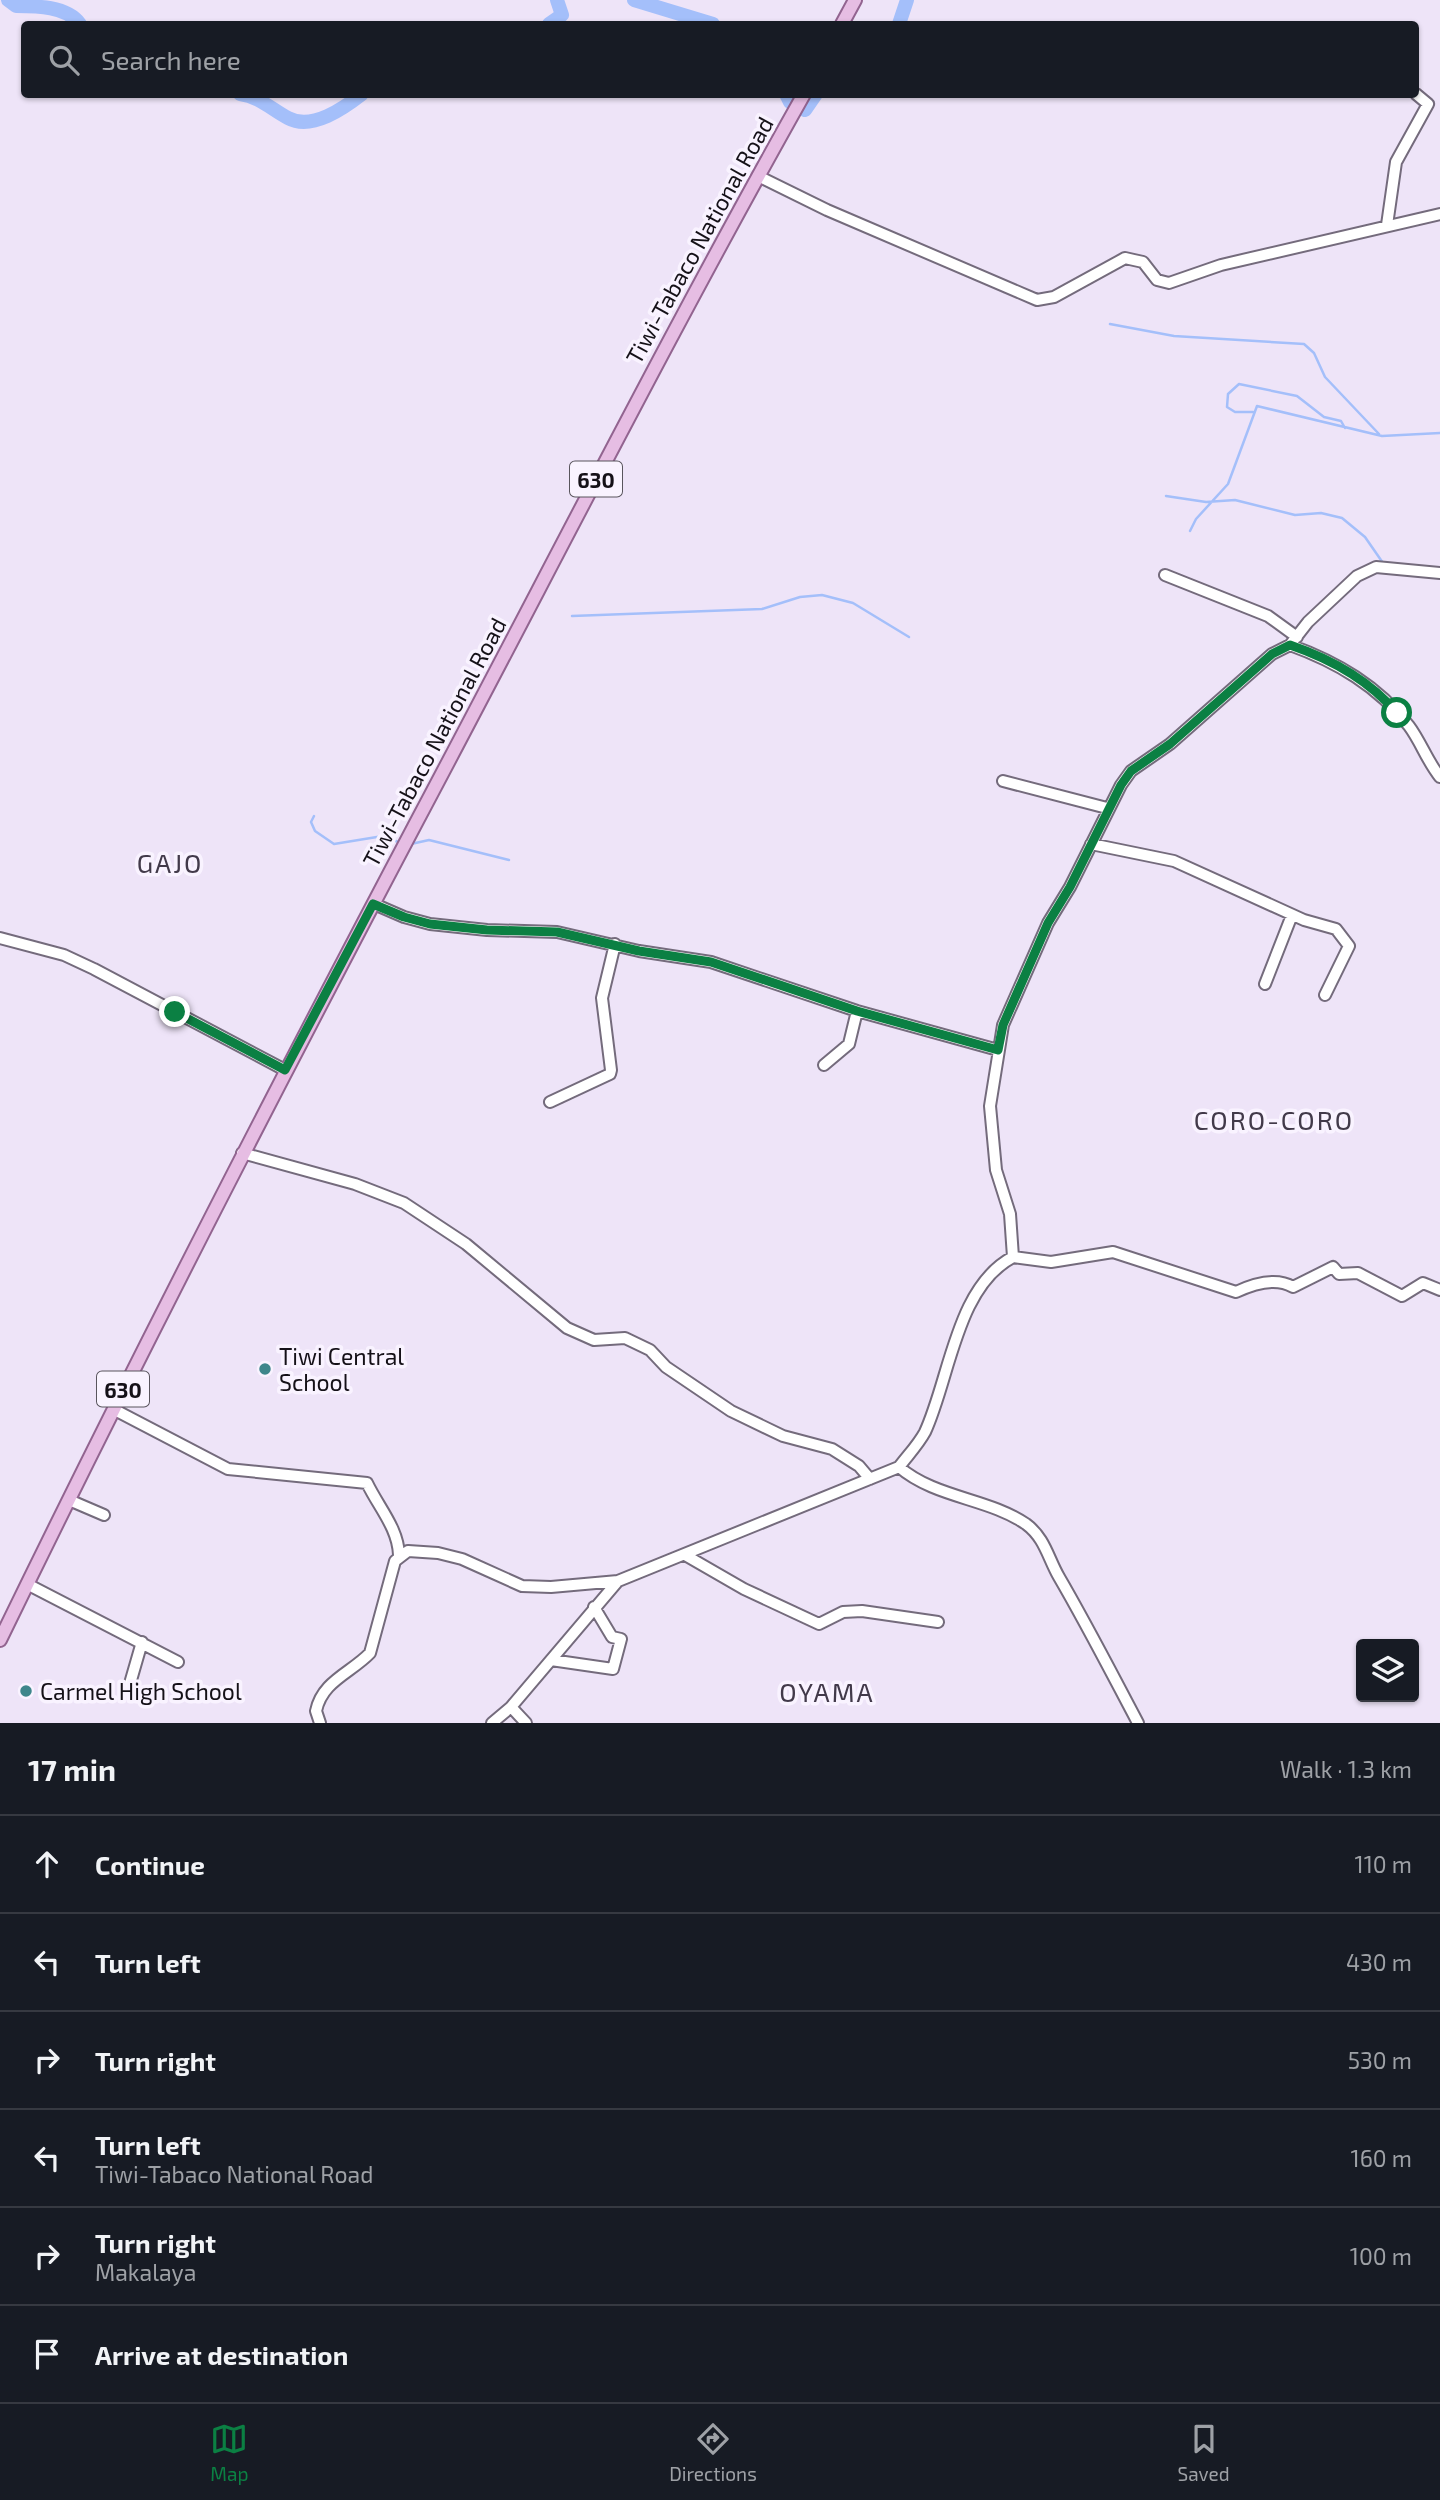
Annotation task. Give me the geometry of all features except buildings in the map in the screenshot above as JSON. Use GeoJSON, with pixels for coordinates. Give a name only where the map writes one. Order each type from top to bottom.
{"type":"FeatureCollection","features":[{"type":"Feature","properties":{"kind":"main road"},"geometry":{"type":"LineString","coordinates":[[844,21],[855,0]]}},
{"type":"Feature","properties":{"kind":"main road","name":"Tiwi-Tabaco National Road"},"geometry":{"type":"LineString","coordinates":[[0,1640],[249,1139],[635,401],[802,98]]}},
{"type":"Feature","properties":{"kind":"street"},"geometry":{"type":"LineString","coordinates":[[1387,225],[1396,162],[1428,104],[1419,96]]}},
{"type":"Feature","properties":{"kind":"street"},"geometry":{"type":"LineString","coordinates":[[758,176],[827,210],[1037,300],[1054,298],[1125,258],[1143,262],[1157,280],[1169,282],[1221,265],[1440,214]]}},
{"type":"Feature","properties":{"kind":"street"},"geometry":{"type":"LineString","coordinates":[[1013,1256],[1010,1214],[996,1170],[990,1106],[1003,1025],[1048,923],[1091,844],[1107,807],[1131,771],[1170,744],[1272,654],[1294,641],[1357,576],[1377,567],[1440,573]]}},
{"type":"Feature","properties":{"kind":"street"},"geometry":{"type":"LineString","coordinates":[[1165,575],[1268,616],[1294,641],[1384,697],[1410,727],[1440,777]]}},
{"type":"Feature","properties":{"kind":"street"},"geometry":{"type":"LineString","coordinates":[[1003,781],[1107,807]]}},
{"type":"Feature","properties":{"kind":"street"},"geometry":{"type":"LineString","coordinates":[[1091,844],[1160,856],[1292,915],[1336,929],[1349,946],[1325,995]]}},
{"type":"Feature","properties":{"kind":"street"},"geometry":{"type":"LineString","coordinates":[[373,904],[430,924],[487,930],[557,932],[731,967],[857,1011],[998,1050]]}},
{"type":"Feature","properties":{"kind":"street"},"geometry":{"type":"LineString","coordinates":[[1265,984],[1292,915]]}},
{"type":"Feature","properties":{"kind":"street"},"geometry":{"type":"LineString","coordinates":[[0,937],[64,955],[285,1070]]}},
{"type":"Feature","properties":{"kind":"street"},"geometry":{"type":"LineString","coordinates":[[550,1102],[610,1073],[602,998],[615,944]]}},
{"type":"Feature","properties":{"kind":"street"},"geometry":{"type":"LineString","coordinates":[[824,1065],[849,1044],[857,1011]]}},
{"type":"Feature","properties":{"kind":"street"},"geometry":{"type":"LineString","coordinates":[[242,1153],[355,1184],[404,1203],[466,1244],[567,1328],[594,1339],[625,1338],[650,1350],[666,1367],[731,1411],[783,1436],[832,1449],[859,1466],[870,1479]]}},
{"type":"Feature","properties":{"kind":"street"},"geometry":{"type":"LineString","coordinates":[[399,1555],[419,1550],[462,1559],[522,1586],[551,1587],[618,1581],[899,1467],[925,1432],[967,1310],[989,1275],[1013,1256],[1051,1262],[1113,1252],[1236,1292],[1254,1284],[1283,1282],[1293,1287],[1333,1267],[1339,1274],[1359,1273],[1402,1296],[1423,1283],[1440,1290]]}},
{"type":"Feature","properties":{"kind":"street"},"geometry":{"type":"LineString","coordinates":[[113,1409],[228,1469],[367,1483],[386,1520],[396,1530],[399,1555],[379,1614],[370,1653],[339,1675],[323,1695],[316,1711],[320,1723]]}},
{"type":"Feature","properties":{"kind":"street"},"geometry":{"type":"LineString","coordinates":[[899,1467],[937,1489],[1004,1513],[1026,1524],[1042,1538],[1057,1574],[1138,1723]]}},
{"type":"Feature","properties":{"kind":"street"},"geometry":{"type":"LineString","coordinates":[[69,1500],[104,1515]]}},
{"type":"Feature","properties":{"kind":"street"},"geometry":{"type":"LineString","coordinates":[[685,1555],[744,1590],[819,1624],[843,1612],[862,1611],[938,1622]]}},
{"type":"Feature","properties":{"kind":"street"},"geometry":{"type":"LineString","coordinates":[[492,1723],[511,1707],[618,1581]]}},
{"type":"Feature","properties":{"kind":"street"},"geometry":{"type":"LineString","coordinates":[[27,1584],[178,1662]]}},
{"type":"Feature","properties":{"kind":"street"},"geometry":{"type":"LineString","coordinates":[[551,1660],[613,1669],[621,1639],[612,1637],[594,1607]]}},
{"type":"Feature","properties":{"kind":"street"},"geometry":{"type":"LineString","coordinates":[[129,1687],[142,1642]]}},
{"type":"Feature","properties":{"kind":"street"},"geometry":{"type":"LineString","coordinates":[[511,1707],[526,1723]]}},
{"type":"Feature","properties":{"kind":"waterway"},"geometry":{"type":"LineString","coordinates":[[8,0],[16,6],[59,10],[77,21]]}},
{"type":"Feature","properties":{"kind":"waterway"},"geometry":{"type":"LineString","coordinates":[[553,21],[562,15],[557,0]]}},
{"type":"Feature","properties":{"kind":"waterway"},"geometry":{"type":"LineString","coordinates":[[634,0],[703,21]]}},
{"type":"Feature","properties":{"kind":"waterway"},"geometry":{"type":"LineString","coordinates":[[900,21],[907,0]]}},
{"type":"Feature","properties":{"kind":"waterway"},"geometry":{"type":"LineString","coordinates":[[252,98],[288,118],[307,122],[327,116],[356,98]]}},
{"type":"Feature","properties":{"kind":"waterway"},"geometry":{"type":"LineString","coordinates":[[788,98],[790,102],[805,110],[813,98]]}},
{"type":"Feature","properties":{"kind":"waterway"},"geometry":{"type":"LineString","coordinates":[[1110,324],[1174,336],[1304,344],[1314,353],[1325,377],[1379,434]]}},
{"type":"Feature","properties":{"kind":"waterway"},"geometry":{"type":"LineString","coordinates":[[1253,412],[1235,412],[1227,407],[1228,394],[1239,384],[1297,396],[1324,417],[1341,421],[1345,428]]}},
{"type":"Feature","properties":{"kind":"waterway"},"geometry":{"type":"LineString","coordinates":[[1190,531],[1196,519],[1228,484],[1257,406],[1382,436],[1440,433]]}},
{"type":"Feature","properties":{"kind":"waterway"},"geometry":{"type":"LineString","coordinates":[[1166,496],[1206,502],[1235,500],[1295,515],[1321,513],[1342,518],[1365,537],[1383,563]]}},
{"type":"Feature","properties":{"kind":"waterway"},"geometry":{"type":"LineString","coordinates":[[572,616],[762,609],[800,597],[822,595],[853,603],[909,637]]}},
{"type":"Feature","properties":{"kind":"waterway"},"geometry":{"type":"LineString","coordinates":[[314,816],[311,822],[315,831],[334,844],[383,836],[401,843]]}},
{"type":"Feature","properties":{"kind":"waterway"},"geometry":{"type":"LineString","coordinates":[[411,844],[429,840],[509,860]]}},
{"type":"Feature","properties":{"kind":"place","name":"Tiwi Central School"},"geometry":{"type":"Point","coordinates":[265,1369]}},
{"type":"Feature","properties":{"kind":"place","name":"Carmel High School"},"geometry":{"type":"Point","coordinates":[26,1691]}},
{"type":"Feature","properties":{"kind":"district","name":"GAJO"},"geometry":{"type":"Point","coordinates":[170,862]}},
{"type":"Feature","properties":{"kind":"district","name":"CORO-CORO"},"geometry":{"type":"Point","coordinates":[1274,1119]}},
{"type":"Feature","properties":{"kind":"district","name":"OYAMA"},"geometry":{"type":"Point","coordinates":[827,1691]}},
{"type":"Feature","properties":{"kind":"route"},"geometry":{"type":"LineString","coordinates":[[175,1012],[285,1070],[373,904],[430,924],[487,930],[544,930],[639,951],[711,962],[857,1011],[998,1050],[1003,1025],[1048,923],[1070,887],[1107,807],[1131,771],[1181,735],[1272,654],[1290,645],[1327,660],[1366,683],[1384,697],[1397,713]]}}]}
